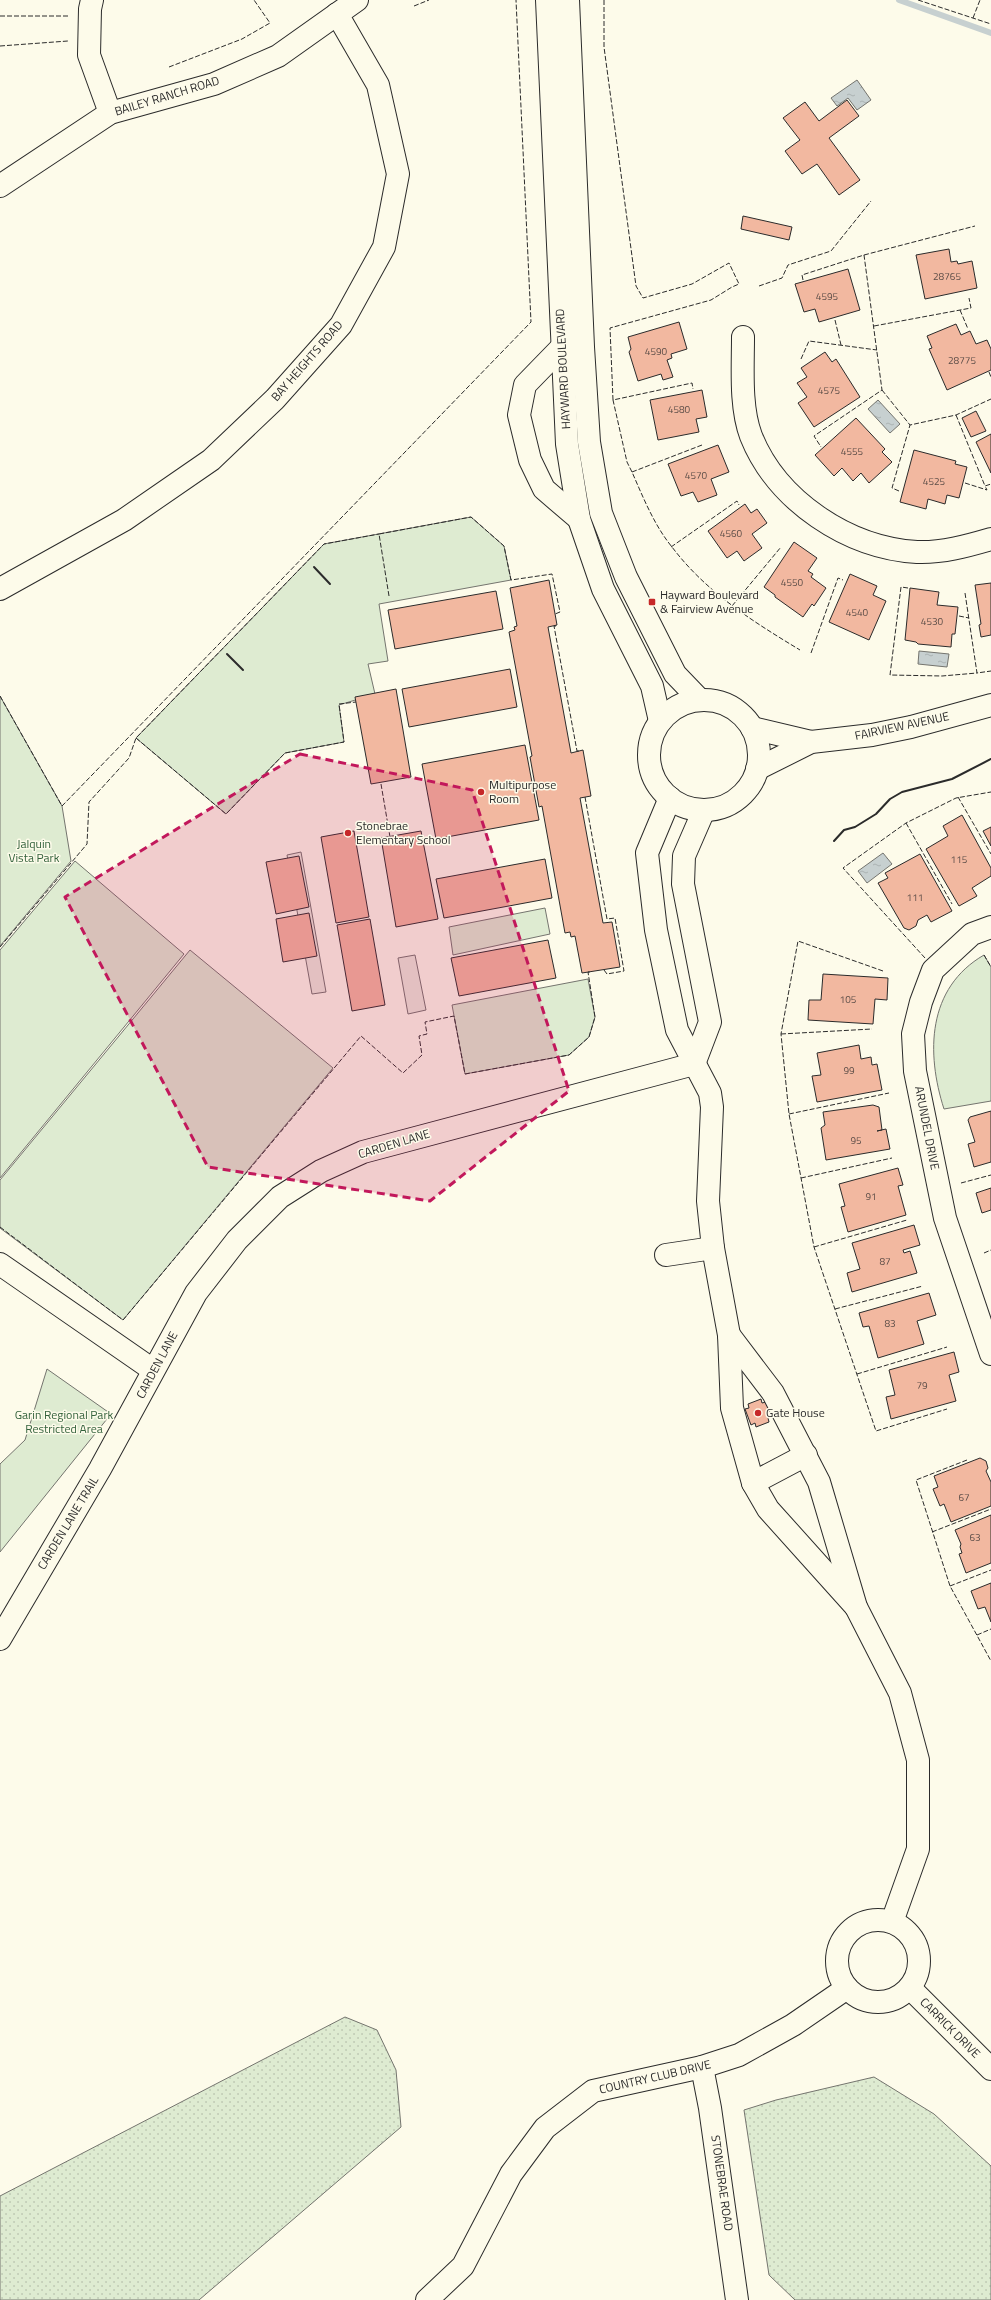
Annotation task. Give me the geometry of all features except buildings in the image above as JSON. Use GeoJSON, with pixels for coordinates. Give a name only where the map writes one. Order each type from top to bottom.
{"type":"FeatureCollection","features":[{"type":"Feature","properties":{"kind":"street"},"geometry":{"type":"LineString","coordinates":[[92,0],[90,8],[89,55],[110,113]]}},
{"type":"Feature","properties":{"kind":"street","name":"BAILEY RANCH ROAD"},"geometry":{"type":"LineString","coordinates":[[0,186],[110,113],[214,84],[278,56],[356,0]]}},
{"type":"Feature","properties":{"kind":"street","name":"HAYWARD BOULEVARD"},"geometry":{"type":"LineString","coordinates":[[547,0],[561,348],[567,444],[579,519],[603,589],[652,686],[660,721]]}},
{"type":"Feature","properties":{"kind":"street","name":"HAYWARD BOULEVARD"},"geometry":{"type":"LineString","coordinates":[[568,0],[583,347],[589,442],[601,514],[626,577],[675,674],[700,700]]}},
{"type":"Feature","properties":{"kind":"street","name":"BAY HEIGHTS ROAD"},"geometry":{"type":"LineString","coordinates":[[0,589],[124,520],[211,460],[275,398],[341,325],[384,247],[398,174],[378,85],[337,14]]}},
{"type":"Feature","properties":{"kind":"street"},"geometry":{"type":"LineString","coordinates":[[743,337],[743,394],[751,436],[774,476],[800,504],[830,525],[872,543],[917,552],[960,548],[991,539]]}},
{"type":"Feature","properties":{"kind":"street"},"geometry":{"type":"LineString","coordinates":[[561,348],[525,385],[519,415],[530,460],[544,489],[579,519]]}},
{"type":"Feature","properties":{"kind":"street"},"geometry":{"type":"LineString","coordinates":[[700,700],[716,701],[730,706],[743,716],[752,728],[758,748],[757,769],[750,785],[737,799],[721,807],[704,810],[686,807],[670,798],[658,785],[651,770],[649,753],[652,736],[660,721],[671,710],[685,703],[700,700]]}},
{"type":"Feature","properties":{"kind":"street","name":"FAIRVIEW AVENUE"},"geometry":{"type":"LineString","coordinates":[[752,728],[811,742],[872,735],[905,728],[991,705]]}},
{"type":"Feature","properties":{"kind":"street","name":"FAIRVIEW AVENUE"},"geometry":{"type":"LineString","coordinates":[[757,769],[811,742]]}},
{"type":"Feature","properties":{"kind":"street"},"geometry":{"type":"LineString","coordinates":[[670,798],[647,853],[656,930],[677,1030],[710,1093],[712,1107],[708,1202],[713,1248],[729,1335],[732,1408],[753,1483],[768,1509],[856,1607]]}},
{"type":"Feature","properties":{"kind":"street"},"geometry":{"type":"LineString","coordinates":[[694,1064],[710,1022],[682,884],[684,856],[704,810]]}},
{"type":"Feature","properties":{"kind":"street","name":"ARUNDEL DRIVE"},"geometry":{"type":"LineString","coordinates":[[991,926],[972,934],[933,970],[921,1002],[913,1034],[915,1070],[945,1218],[991,1354]]}},
{"type":"Feature","properties":{"kind":"street","name":"CARDEN LANE"},"geometry":{"type":"LineString","coordinates":[[135,1406],[153,1370],[196,1293],[238,1240],[280,1197],[321,1171],[363,1152],[694,1064]]}},
{"type":"Feature","properties":{"kind":"street"},"geometry":{"type":"LineString","coordinates":[[666,1255],[713,1248]]}},
{"type":"Feature","properties":{"kind":"street"},"geometry":{"type":"LineString","coordinates":[[0,1264],[153,1370]]}},
{"type":"Feature","properties":{"kind":"street"},"geometry":{"type":"LineString","coordinates":[[729,1335],[773,1393],[806,1455],[825,1499],[856,1607],[900,1693],[918,1760],[918,1849],[892,1922]]}},
{"type":"Feature","properties":{"kind":"street","name":"CARDEN LANE TRAIL"},"geometry":{"type":"LineString","coordinates":[[0,1639],[135,1406]]}},
{"type":"Feature","properties":{"kind":"street"},"geometry":{"type":"LineString","coordinates":[[753,1483],[806,1455]]}},
{"type":"Feature","properties":{"kind":"street"},"geometry":{"type":"LineString","coordinates":[[880,1919],[892,1922],[902,1927],[916,1944],[919,1967],[916,1978],[910,1988],[890,2001],[878,2002],[867,2001],[847,1988],[841,1978],[837,1966],[841,1943],[852,1929],[868,1921],[880,1919]]}},
{"type":"Feature","properties":{"kind":"street","name":"COUNTRY CLUB DRIVE"},"geometry":{"type":"LineString","coordinates":[[427,2300],[463,2266],[511,2174],[545,2128],[593,2091],[702,2066],[739,2055],[793,2025],[847,1988]]}},
{"type":"Feature","properties":{"kind":"street","name":"CARRICK DRIVE"},"geometry":{"type":"LineString","coordinates":[[910,1988],[991,2069]]}},
{"type":"Feature","properties":{"kind":"street","name":"STONEBRAE ROAD"},"geometry":{"type":"LineString","coordinates":[[702,2066],[710,2108],[737,2300]]}},
{"type":"Feature","properties":{"kind":"highlighted area"},"geometry":{"type":"Polygon","coordinates":[[[300,754],[472,790],[569,1091],[430,1201],[208,1167],[65,897],[300,754]]]}},
{"type":"Feature","properties":{"kind":"green space"},"geometry":{"type":"Polygon","coordinates":[[[471,517],[504,546],[511,580],[379,604],[388,661],[368,664],[375,694],[339,705],[344,742],[285,753],[226,814],[136,738],[324,544],[471,517]]]}},
{"type":"Feature","properties":{"kind":"green space","name":"Jalquin Vista Park"},"geometry":{"type":"Polygon","coordinates":[[[0,696],[62,806],[71,861],[0,946],[0,696]]]}},
{"type":"Feature","properties":{"kind":"green space"},"geometry":{"type":"Polygon","coordinates":[[[75,861],[184,954],[0,1178],[0,950],[75,861]]]}},
{"type":"Feature","properties":{"kind":"green space"},"geometry":{"type":"Polygon","coordinates":[[[545,908],[550,934],[453,955],[449,927],[545,908]]]}},
{"type":"Feature","properties":{"kind":"green space"},"geometry":{"type":"Polygon","coordinates":[[[190,950],[333,1068],[123,1320],[0,1228],[0,1180],[190,950]]]}},
{"type":"Feature","properties":{"kind":"green space"},"geometry":{"type":"Polygon","coordinates":[[[984,955],[991,967],[991,1101],[944,1109],[938,1088],[935,1066],[934,1044],[936,1023],[942,1003],[951,985],[965,969],[984,955]]]}},
{"type":"Feature","properties":{"kind":"green space"},"geometry":{"type":"Polygon","coordinates":[[[588,979],[595,1017],[589,1037],[569,1055],[465,1074],[452,1005],[588,979]]]}},
{"type":"Feature","properties":{"kind":"green space","name":"Garin Regional Park Restricted Area"},"geometry":{"type":"Polygon","coordinates":[[[47,1369],[111,1414],[0,1552],[0,1464],[25,1440],[47,1369]]]}},
{"type":"Feature","properties":{"kind":"green space"},"geometry":{"type":"Polygon","coordinates":[[[345,2017],[377,2030],[396,2070],[401,2127],[199,2300],[0,2300],[0,2196],[345,2017]]]}},
{"type":"Feature","properties":{"kind":"green space"},"geometry":{"type":"Polygon","coordinates":[[[874,2077],[934,2114],[991,2166],[991,2300],[795,2300],[769,2275],[744,2110],[776,2100],[874,2077]]]}},
{"type":"Feature","properties":{"kind":"shaded area"},"geometry":{"type":"Polygon","coordinates":[[[301,852],[326,992],[312,994],[287,855],[301,852]]]}},
{"type":"Feature","properties":{"kind":"shaded area"},"geometry":{"type":"Polygon","coordinates":[[[415,955],[426,1010],[408,1014],[398,958],[415,955]]]}},
{"type":"Feature","properties":{"kind":"water"},"geometry":{"type":"Polygon","coordinates":[[[857,80],[871,100],[857,110],[848,98],[837,106],[831,98],[857,80]]]}},
{"type":"Feature","properties":{"kind":"water"},"geometry":{"type":"Polygon","coordinates":[[[878,400],[900,424],[890,433],[868,409],[878,400]]]}},
{"type":"Feature","properties":{"kind":"water"},"geometry":{"type":"Polygon","coordinates":[[[919,651],[949,654],[947,667],[918,664],[919,651]]]}},
{"type":"Feature","properties":{"kind":"water"},"geometry":{"type":"Polygon","coordinates":[[[883,853],[892,864],[867,883],[858,871],[883,853]]]}},
{"type":"Feature","properties":{"kind":"waterway"},"geometry":{"type":"LineString","coordinates":[[899,0],[991,33]]}},
{"type":"Feature","properties":{"kind":"fence"},"geometry":{"type":"LineString","coordinates":[[169,67],[242,39],[270,23],[254,0]]}},
{"type":"Feature","properties":{"kind":"fence"},"geometry":{"type":"LineString","coordinates":[[414,6],[429,0]]}},
{"type":"Feature","properties":{"kind":"fence"},"geometry":{"type":"LineString","coordinates":[[0,696],[62,806],[531,322],[516,0]]}},
{"type":"Feature","properties":{"kind":"fence"},"geometry":{"type":"LineString","coordinates":[[604,0],[604,47],[636,286],[643,298],[692,284],[729,263],[739,284],[711,300],[610,328],[613,400]]}},
{"type":"Feature","properties":{"kind":"fence"},"geometry":{"type":"LineString","coordinates":[[918,0],[991,24]]}},
{"type":"Feature","properties":{"kind":"fence"},"geometry":{"type":"LineString","coordinates":[[973,18],[980,0]]}},
{"type":"Feature","properties":{"kind":"fence"},"geometry":{"type":"LineString","coordinates":[[0,16],[68,16]]}},
{"type":"Feature","properties":{"kind":"fence"},"geometry":{"type":"LineString","coordinates":[[0,46],[68,41]]}},
{"type":"Feature","properties":{"kind":"fence"},"geometry":{"type":"LineString","coordinates":[[759,286],[782,278],[788,265],[831,251],[871,201]]}},
{"type":"Feature","properties":{"kind":"fence"},"geometry":{"type":"LineString","coordinates":[[864,255],[975,226]]}},
{"type":"Feature","properties":{"kind":"fence"},"geometry":{"type":"LineString","coordinates":[[803,280],[802,275],[864,255],[882,390],[814,436],[821,447]]}},
{"type":"Feature","properties":{"kind":"fence"},"geometry":{"type":"LineString","coordinates":[[874,326],[971,308],[969,298]]}},
{"type":"Feature","properties":{"kind":"fence"},"geometry":{"type":"LineString","coordinates":[[960,310],[968,329]]}},
{"type":"Feature","properties":{"kind":"fence"},"geometry":{"type":"LineString","coordinates":[[835,320],[841,345]]}},
{"type":"Feature","properties":{"kind":"fence"},"geometry":{"type":"LineString","coordinates":[[801,359],[809,341],[877,350]]}},
{"type":"Feature","properties":{"kind":"fence"},"geometry":{"type":"LineString","coordinates":[[989,372],[991,377]]}},
{"type":"Feature","properties":{"kind":"fence"},"geometry":{"type":"LineString","coordinates":[[632,472],[627,462],[613,400],[692,383],[693,389]]}},
{"type":"Feature","properties":{"kind":"fence"},"geometry":{"type":"LineString","coordinates":[[882,390],[910,425],[956,415],[991,399]]}},
{"type":"Feature","properties":{"kind":"fence"},"geometry":{"type":"LineString","coordinates":[[956,415],[985,486],[991,484]]}},
{"type":"Feature","properties":{"kind":"fence"},"geometry":{"type":"LineString","coordinates":[[899,491],[892,488],[910,425]]}},
{"type":"Feature","properties":{"kind":"fence"},"geometry":{"type":"LineString","coordinates":[[702,445],[632,472],[649,511],[660,530],[685,563],[715,592],[747,617],[800,650]]}},
{"type":"Feature","properties":{"kind":"fence"},"geometry":{"type":"LineString","coordinates":[[965,483],[987,490],[985,486]]}},
{"type":"Feature","properties":{"kind":"fence"},"geometry":{"type":"LineString","coordinates":[[671,547],[737,501],[739,505]]}},
{"type":"Feature","properties":{"kind":"fence"},"geometry":{"type":"LineString","coordinates":[[389,596],[379,534],[471,517],[504,546],[511,580],[552,574],[560,612],[555,614]]}},
{"type":"Feature","properties":{"kind":"fence"},"geometry":{"type":"LineString","coordinates":[[0,947],[87,844],[89,802],[129,758],[136,738],[324,544],[379,534]]}},
{"type":"Feature","properties":{"kind":"fence"},"geometry":{"type":"LineString","coordinates":[[732,606],[781,547]]}},
{"type":"Feature","properties":{"kind":"fence"},"geometry":{"type":"LineString","coordinates":[[811,653],[838,578],[843,580]]}},
{"type":"Feature","properties":{"kind":"fence"},"geometry":{"type":"LineString","coordinates":[[908,588],[901,587],[890,675],[942,676],[977,673]]}},
{"type":"Feature","properties":{"kind":"fence"},"geometry":{"type":"LineString","coordinates":[[965,593],[977,673],[991,671]]}},
{"type":"Feature","properties":{"kind":"fence"},"geometry":{"type":"LineString","coordinates":[[959,616],[969,618]]}},
{"type":"Feature","properties":{"kind":"fence"},"geometry":{"type":"LineString","coordinates":[[556,626],[554,626],[577,751],[579,751]]}},
{"type":"Feature","properties":{"kind":"fence"},"geometry":{"type":"LineString","coordinates":[[136,738],[226,814],[285,753],[344,742],[339,704],[356,702]]}},
{"type":"Feature","properties":{"kind":"fence"},"geometry":{"type":"LineString","coordinates":[[381,784],[390,837]]}},
{"type":"Feature","properties":{"kind":"fence"},"geometry":{"type":"LineString","coordinates":[[925,958],[843,868],[906,823],[956,798],[991,792]]}},
{"type":"Feature","properties":{"kind":"fence"},"geometry":{"type":"LineString","coordinates":[[585,797],[607,919],[615,918],[624,971],[607,974],[604,970]]}},
{"type":"Feature","properties":{"kind":"fence"},"geometry":{"type":"LineString","coordinates":[[958,797],[991,854]]}},
{"type":"Feature","properties":{"kind":"fence"},"geometry":{"type":"LineString","coordinates":[[906,823],[952,904]]}},
{"type":"Feature","properties":{"kind":"fence"},"geometry":{"type":"LineString","coordinates":[[883,971],[798,941],[781,1034],[789,1114],[814,1247],[876,1431],[947,1409]]}},
{"type":"Feature","properties":{"kind":"fence"},"geometry":{"type":"LineString","coordinates":[[984,955],[991,967]]}},
{"type":"Feature","properties":{"kind":"fence"},"geometry":{"type":"LineString","coordinates":[[0,1227],[123,1320],[361,1036],[403,1073],[422,1055],[419,1036],[427,1034],[425,1022],[454,1016],[465,1074],[569,1055],[589,1037],[595,1017],[588,972],[590,972]]}},
{"type":"Feature","properties":{"kind":"fence"},"geometry":{"type":"LineString","coordinates":[[781,1034],[872,1029]]}},
{"type":"Feature","properties":{"kind":"fence"},"geometry":{"type":"LineString","coordinates":[[789,1114],[889,1093]]}},
{"type":"Feature","properties":{"kind":"fence"},"geometry":{"type":"LineString","coordinates":[[801,1178],[892,1158]]}},
{"type":"Feature","properties":{"kind":"fence"},"geometry":{"type":"LineString","coordinates":[[961,1183],[991,1175]]}},
{"type":"Feature","properties":{"kind":"fence"},"geometry":{"type":"LineString","coordinates":[[814,1247],[907,1220]]}},
{"type":"Feature","properties":{"kind":"fence"},"geometry":{"type":"LineString","coordinates":[[984,1253],[991,1250]]}},
{"type":"Feature","properties":{"kind":"fence"},"geometry":{"type":"LineString","coordinates":[[835,1309],[923,1286]]}},
{"type":"Feature","properties":{"kind":"fence"},"geometry":{"type":"LineString","coordinates":[[857,1374],[947,1347]]}},
{"type":"Feature","properties":{"kind":"fence"},"geometry":{"type":"LineString","coordinates":[[967,1460],[916,1480],[950,1586],[991,1661]]}},
{"type":"Feature","properties":{"kind":"fence"},"geometry":{"type":"LineString","coordinates":[[932,1532],[991,1509]]}},
{"type":"Feature","properties":{"kind":"fence"},"geometry":{"type":"LineString","coordinates":[[950,1586],[991,1570]]}},
{"type":"Feature","properties":{"kind":"fence"},"geometry":{"type":"LineString","coordinates":[[977,1635],[991,1629]]}},
{"type":"Feature","properties":{"kind":"wall"},"geometry":{"type":"LineString","coordinates":[[314,567],[330,584]]}},
{"type":"Feature","properties":{"kind":"wall"},"geometry":{"type":"LineString","coordinates":[[227,654],[243,670]]}},
{"type":"Feature","properties":{"kind":"wall"},"geometry":{"type":"LineString","coordinates":[[834,841],[844,830],[855,827],[876,814],[890,799],[902,792],[952,779],[991,759]]}},
{"type":"Feature","properties":{"kind":"place","name":"Hayward Boulevard & Fairview Avenue"},"geometry":{"type":"Point","coordinates":[652,602]}},
{"type":"Feature","properties":{"kind":"place","name":"Multipurpose Room"},"geometry":{"type":"Point","coordinates":[481,792]}},
{"type":"Feature","properties":{"kind":"place","name":"Stonebrae Elementary School"},"geometry":{"type":"Point","coordinates":[348,833]}},
{"type":"Feature","properties":{"kind":"place","name":"Gate House"},"geometry":{"type":"Point","coordinates":[758,1413]}}]}
